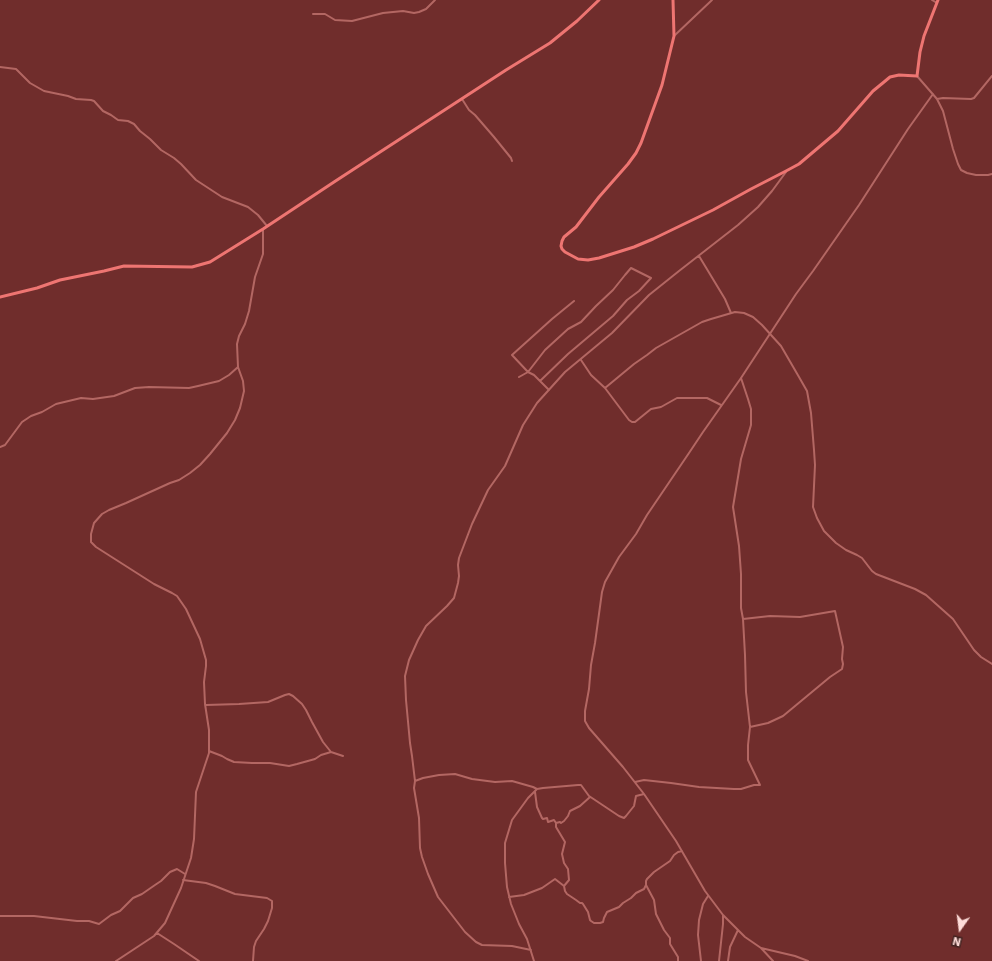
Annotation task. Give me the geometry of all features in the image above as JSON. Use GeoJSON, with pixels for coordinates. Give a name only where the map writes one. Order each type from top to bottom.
{"type":"FeatureCollection","features":[{"type":"Feature","properties":{"kind":"main road"},"geometry":{"type":"LineString","coordinates":[[0,297],[37,288],[60,280],[124,266],[192,267],[210,262],[554,40],[599,0]]}},
{"type":"Feature","properties":{"kind":"main road"},"geometry":{"type":"LineString","coordinates":[[673,0],[674,36],[657,102],[636,154],[599,197],[576,227],[564,237],[562,241],[562,249],[578,259],[588,260],[599,258],[634,247],[653,239],[713,210],[800,164],[838,131],[873,91],[890,77],[899,75],[917,76],[924,36],[938,1]]}},
{"type":"Feature","properties":{"kind":"street"},"geometry":{"type":"LineString","coordinates":[[313,14],[325,14],[335,20],[352,22],[383,13],[403,11],[414,13],[419,12],[426,9],[434,0]]}},
{"type":"Feature","properties":{"kind":"street"},"geometry":{"type":"LineString","coordinates":[[674,36],[712,0]]}},
{"type":"Feature","properties":{"kind":"street"},"geometry":{"type":"LineString","coordinates":[[932,0],[938,1]]}},
{"type":"Feature","properties":{"kind":"street"},"geometry":{"type":"LineString","coordinates":[[0,67],[16,69],[30,83],[44,91],[76,99],[94,101],[103,111],[118,120],[128,121],[134,124],[140,132],[161,150],[181,164],[196,180],[222,197],[248,207],[258,215],[267,226]]}},
{"type":"Feature","properties":{"kind":"street"},"geometry":{"type":"LineString","coordinates":[[917,76],[937,99],[943,111],[953,149],[961,170],[976,175],[992,174]]}},
{"type":"Feature","properties":{"kind":"street"},"geometry":{"type":"LineString","coordinates":[[937,99],[974,98],[992,76]]}},
{"type":"Feature","properties":{"kind":"street"},"geometry":{"type":"LineString","coordinates":[[773,961],[760,948],[745,937],[723,915],[708,896],[676,841],[644,794],[589,728],[585,721],[591,665],[602,592],[605,582],[619,557],[933,94]]}},
{"type":"Feature","properties":{"kind":"street"},"geometry":{"type":"LineString","coordinates":[[462,99],[469,110],[475,115],[511,158],[512,162]]}},
{"type":"Feature","properties":{"kind":"street"},"geometry":{"type":"LineString","coordinates":[[531,950],[512,946],[482,945],[476,942],[465,932],[438,896],[428,874],[420,848],[419,818],[414,788],[415,781],[406,700],[405,676],[410,660],[418,640],[426,626],[454,598],[457,591],[459,576],[459,558],[475,518],[488,490],[504,466],[519,434],[537,403],[565,372],[612,333],[643,301],[679,270],[738,226],[758,207],[786,172]]}},
{"type":"Feature","properties":{"kind":"street"},"geometry":{"type":"LineString","coordinates":[[116,961],[147,942],[165,923],[191,858],[193,848],[196,792],[209,751],[209,730],[204,682],[206,666],[200,639],[186,609],[177,596],[154,584],[96,547],[91,542],[91,534],[94,523],[102,514],[184,477],[205,460],[227,433],[240,408],[244,396],[244,386],[238,367],[238,340],[249,311],[255,277],[263,254],[263,229]]}},
{"type":"Feature","properties":{"kind":"street"},"geometry":{"type":"LineString","coordinates":[[699,256],[725,299],[731,313]]}},
{"type":"Feature","properties":{"kind":"street"},"geometry":{"type":"LineString","coordinates":[[519,377],[528,372],[545,350],[568,329],[581,322],[613,290],[631,268],[651,278],[639,291],[627,300],[613,316],[568,354],[540,381]]}},
{"type":"Feature","properties":{"kind":"street"},"geometry":{"type":"LineString","coordinates":[[549,390],[534,375],[528,372],[512,355],[574,301]]}},
{"type":"Feature","properties":{"kind":"street"},"geometry":{"type":"LineString","coordinates":[[605,388],[660,345],[702,322],[731,313],[740,312],[747,314],[757,321],[787,354],[808,396],[812,418],[815,465],[813,507],[824,531],[836,543],[862,558],[876,574],[915,589],[926,595],[952,619],[974,650],[981,657],[992,664]]}},
{"type":"Feature","properties":{"kind":"street"},"geometry":{"type":"LineString","coordinates":[[580,360],[591,375],[605,388],[629,420],[633,422],[651,409],[661,407],[677,398],[707,398],[721,405]]}},
{"type":"Feature","properties":{"kind":"street"},"geometry":{"type":"LineString","coordinates":[[0,447],[5,445],[22,422],[56,404],[81,398],[93,399],[114,396],[135,388],[189,388],[219,381],[238,367]]}},
{"type":"Feature","properties":{"kind":"street"},"geometry":{"type":"LineString","coordinates":[[635,782],[644,780],[699,787],[734,789],[760,785],[748,760],[750,727],[746,692],[743,618],[741,608],[741,574],[732,507],[740,459],[751,425],[748,399],[740,378]]}},
{"type":"Feature","properties":{"kind":"street"},"geometry":{"type":"LineString","coordinates":[[743,618],[770,616],[800,617],[835,612],[843,644],[842,669],[830,677],[783,716],[768,723],[750,727]]}},
{"type":"Feature","properties":{"kind":"street"},"geometry":{"type":"LineString","coordinates":[[206,705],[261,703],[289,694],[302,704],[323,742],[331,752],[343,756]]}},
{"type":"Feature","properties":{"kind":"street"},"geometry":{"type":"LineString","coordinates":[[209,751],[234,762],[270,763],[289,766],[315,759],[321,755],[331,752]]}},
{"type":"Feature","properties":{"kind":"street"},"geometry":{"type":"LineString","coordinates":[[415,781],[439,775],[454,774],[472,779],[495,782],[512,781],[537,789],[555,786],[581,785],[590,796],[624,818],[634,806],[636,796],[644,794]]}},
{"type":"Feature","properties":{"kind":"street"},"geometry":{"type":"LineString","coordinates":[[534,961],[527,939],[518,924],[509,897],[506,875],[505,843],[512,820],[528,798],[537,789]]}},
{"type":"Feature","properties":{"kind":"street"},"geometry":{"type":"LineString","coordinates":[[535,792],[537,807],[542,818],[547,818],[548,822],[554,820],[556,823],[561,823],[564,821],[570,811],[580,806],[590,796]]}},
{"type":"Feature","properties":{"kind":"street"},"geometry":{"type":"LineString","coordinates":[[556,823],[556,827],[565,842],[562,854],[564,863],[568,869],[569,880],[564,886]]}},
{"type":"Feature","properties":{"kind":"street"},"geometry":{"type":"LineString","coordinates":[[509,897],[524,895],[542,888],[555,879],[564,886],[567,894],[583,904],[591,921],[594,923],[600,923],[603,922],[607,912],[619,907],[636,893],[644,889],[647,878],[670,861],[674,855],[682,851]]}},
{"type":"Feature","properties":{"kind":"street"},"geometry":{"type":"LineString","coordinates":[[0,916],[34,916],[89,921],[99,924],[110,915],[120,912],[134,898],[161,881],[170,872],[177,869],[185,874]]}},
{"type":"Feature","properties":{"kind":"street"},"geometry":{"type":"LineString","coordinates":[[183,880],[206,883],[234,894],[267,898],[272,901],[272,908],[268,921],[254,947],[253,961]]}},
{"type":"Feature","properties":{"kind":"street"},"geometry":{"type":"LineString","coordinates":[[646,885],[654,900],[656,914],[670,938],[670,944],[678,957],[678,961]]}},
{"type":"Feature","properties":{"kind":"street"},"geometry":{"type":"LineString","coordinates":[[701,961],[698,935],[699,920],[703,904],[708,896]]}},
{"type":"Feature","properties":{"kind":"street"},"geometry":{"type":"LineString","coordinates":[[719,961],[723,915]]}},
{"type":"Feature","properties":{"kind":"street"},"geometry":{"type":"LineString","coordinates":[[728,961],[730,947],[738,930]]}},
{"type":"Feature","properties":{"kind":"street"},"geometry":{"type":"LineString","coordinates":[[157,933],[198,961]]}},
{"type":"Feature","properties":{"kind":"street"},"geometry":{"type":"LineString","coordinates":[[760,948],[795,956],[808,961]]}}]}
